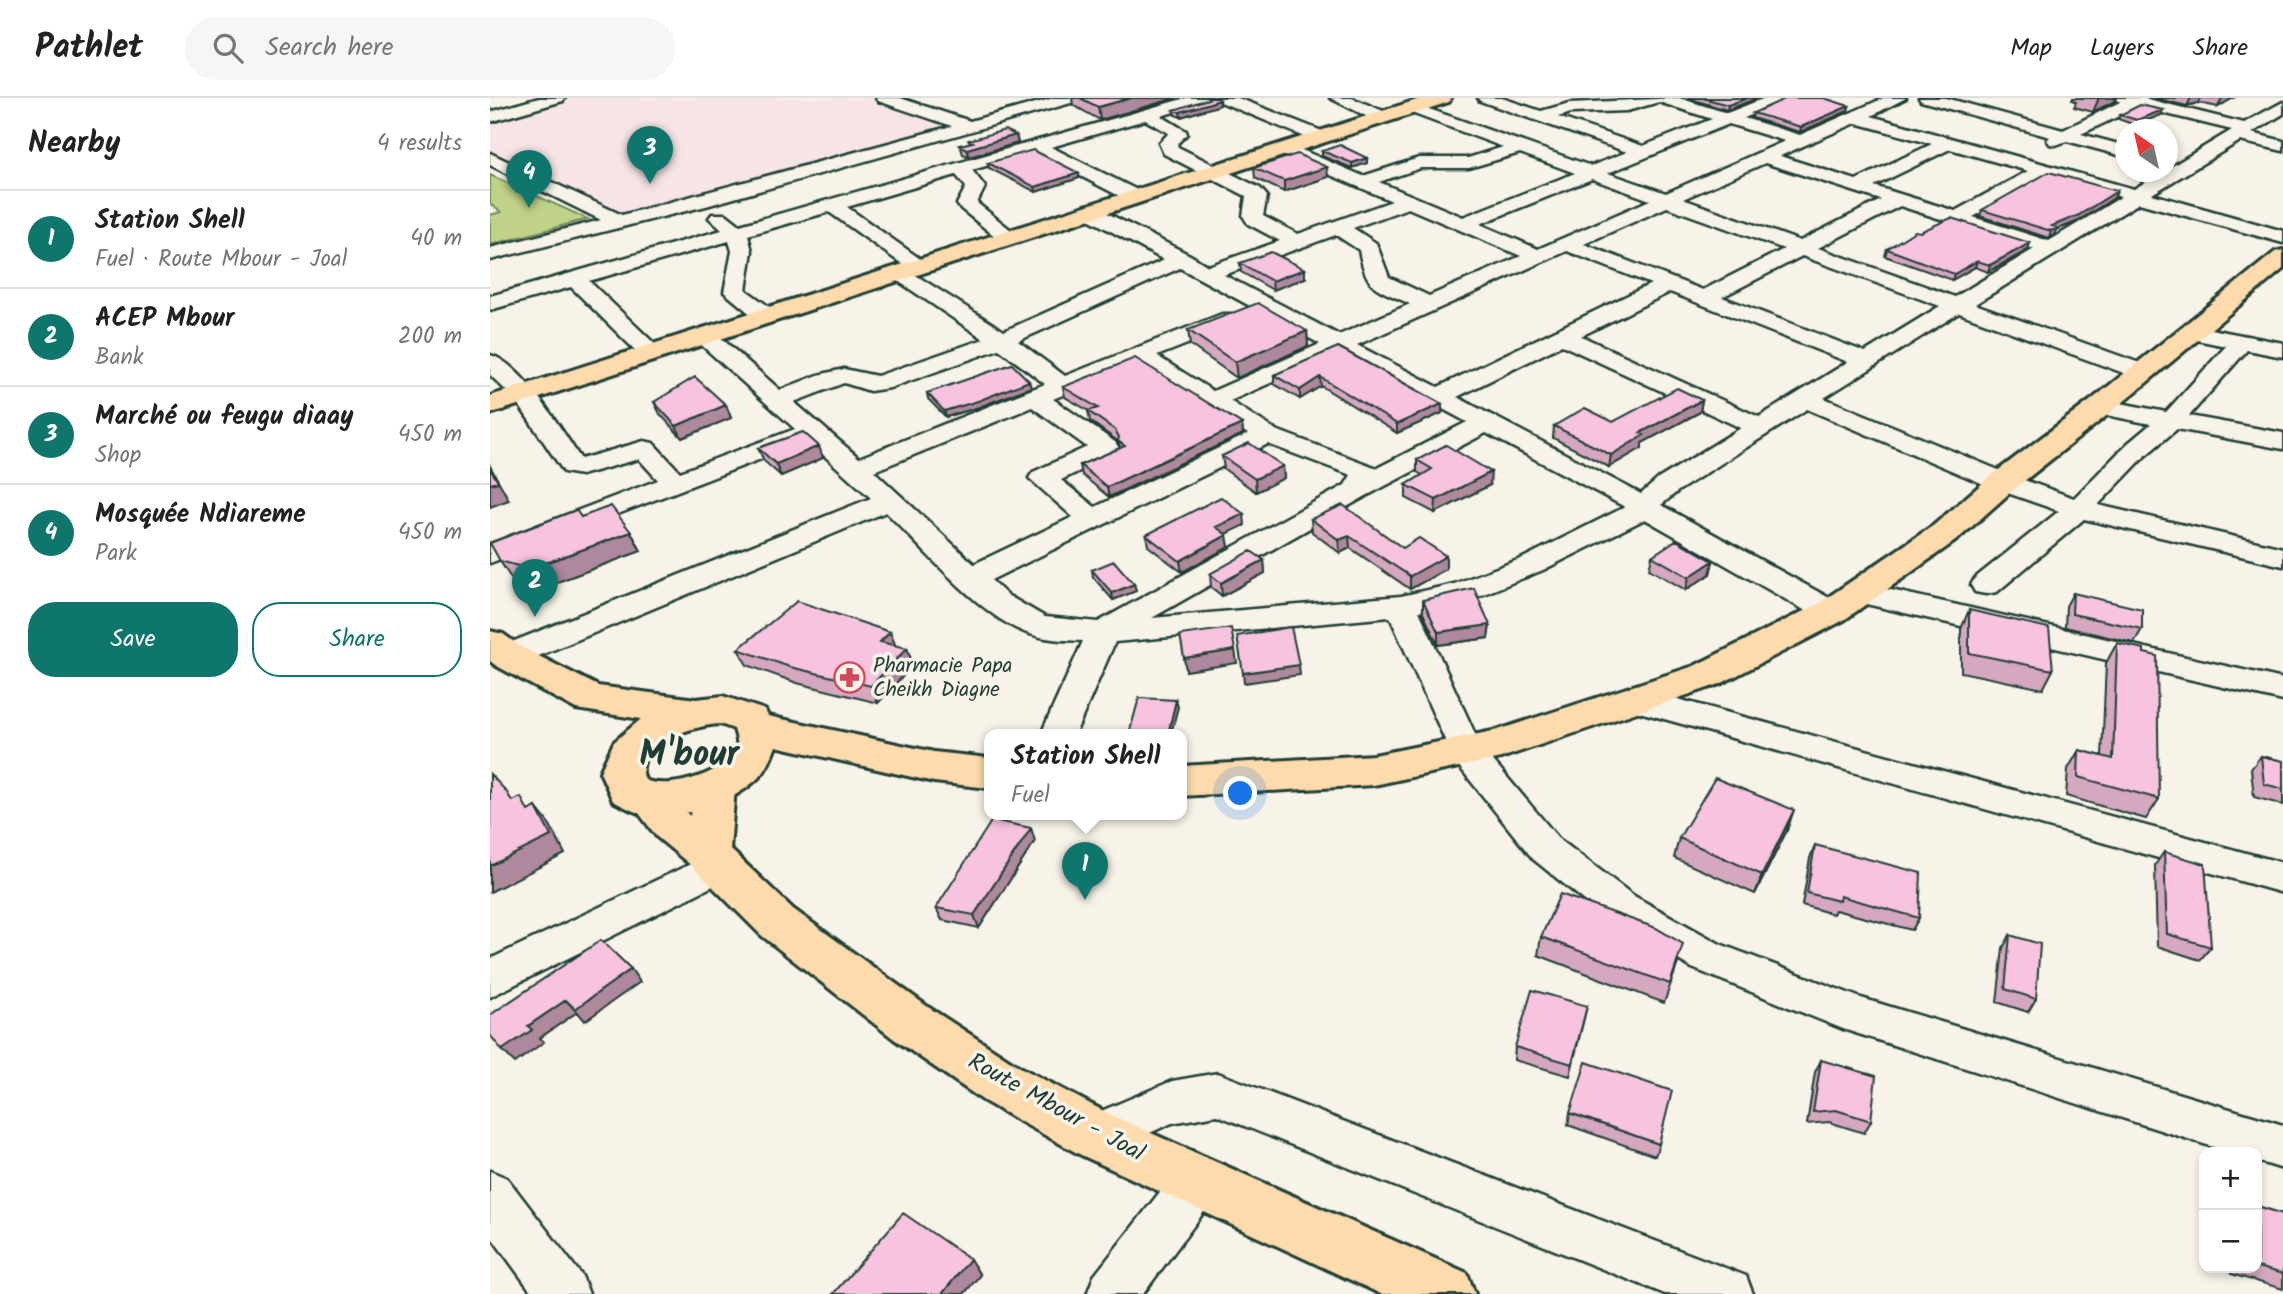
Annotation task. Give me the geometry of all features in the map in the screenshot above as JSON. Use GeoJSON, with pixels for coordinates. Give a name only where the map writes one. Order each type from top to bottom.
{"type":"FeatureCollection","features":[{"type":"Feature","properties":{"kind":"main road"},"geometry":{"type":"LineString","coordinates":[[490,405],[1442,98]]}},
{"type":"Feature","properties":{"kind":"main road"},"geometry":{"type":"LineString","coordinates":[[1187,780],[1374,770],[1501,744],[1707,675],[1830,612],[1946,532],[2003,482],[2100,407],[2140,371],[2278,265]]}},
{"type":"Feature","properties":{"kind":"main road"},"geometry":{"type":"LineString","coordinates":[[499,650],[590,699],[697,712],[734,712],[751,720],[752,744],[714,789],[670,801],[650,800]]}},
{"type":"Feature","properties":{"kind":"main road"},"geometry":{"type":"LineString","coordinates":[[590,699],[607,725],[623,762]]}},
{"type":"Feature","properties":{"kind":"main road"},"geometry":{"type":"LineString","coordinates":[[623,762],[651,730],[697,712]]}},
{"type":"Feature","properties":{"kind":"main road"},"geometry":{"type":"LineString","coordinates":[[752,744],[831,744],[934,766],[984,772]]}},
{"type":"Feature","properties":{"kind":"main road","name":"Route Mbour - Joal"},"geometry":{"type":"LineString","coordinates":[[623,762],[622,779],[631,793],[650,800],[672,825],[713,860],[777,922],[911,1023],[1002,1084],[1096,1135],[1446,1294]]}},
{"type":"Feature","properties":{"kind":"main road"},"geometry":{"type":"LineString","coordinates":[[713,860],[714,789]]}},
{"type":"Feature","properties":{"kind":"street"},"geometry":{"type":"LineString","coordinates":[[490,117],[557,98]]}},
{"type":"Feature","properties":{"kind":"street"},"geometry":{"type":"LineString","coordinates":[[884,98],[968,127]]}},
{"type":"Feature","properties":{"kind":"street"},"geometry":{"type":"LineString","coordinates":[[490,254],[699,202],[1072,98]]}},
{"type":"Feature","properties":{"kind":"street"},"geometry":{"type":"LineString","coordinates":[[490,303],[1204,98]]}},
{"type":"Feature","properties":{"kind":"street"},"geometry":{"type":"LineString","coordinates":[[1224,98],[1321,137]]}},
{"type":"Feature","properties":{"kind":"street"},"geometry":{"type":"LineString","coordinates":[[1338,98],[1382,117]]}},
{"type":"Feature","properties":{"kind":"street"},"geometry":{"type":"LineString","coordinates":[[1486,98],[1641,151]]}},
{"type":"Feature","properties":{"kind":"street"},"geometry":{"type":"LineString","coordinates":[[1540,117],[1570,108],[1627,106],[1656,98]]}},
{"type":"Feature","properties":{"kind":"street"},"geometry":{"type":"LineString","coordinates":[[1662,98],[1801,141]]}},
{"type":"Feature","properties":{"kind":"street"},"geometry":{"type":"LineString","coordinates":[[1463,224],[1779,98]]}},
{"type":"Feature","properties":{"kind":"street"},"geometry":{"type":"LineString","coordinates":[[1927,98],[2115,149]]}},
{"type":"Feature","properties":{"kind":"street"},"geometry":{"type":"LineString","coordinates":[[2161,108],[2179,98]]}},
{"type":"Feature","properties":{"kind":"street"},"geometry":{"type":"LineString","coordinates":[[2015,162],[2129,100],[2283,146]]}},
{"type":"Feature","properties":{"kind":"street"},"geometry":{"type":"LineString","coordinates":[[1212,400],[1801,141],[1859,107],[1891,101]]}},
{"type":"Feature","properties":{"kind":"street"},"geometry":{"type":"LineString","coordinates":[[1003,102],[1030,109]]}},
{"type":"Feature","properties":{"kind":"street"},"geometry":{"type":"LineString","coordinates":[[1049,104],[1098,128]]}},
{"type":"Feature","properties":{"kind":"street"},"geometry":{"type":"LineString","coordinates":[[1859,107],[1948,143],[2283,237]]}},
{"type":"Feature","properties":{"kind":"street"},"geometry":{"type":"LineString","coordinates":[[2178,164],[2243,132],[2283,107]]}},
{"type":"Feature","properties":{"kind":"street"},"geometry":{"type":"LineString","coordinates":[[1412,108],[2140,371]]}},
{"type":"Feature","properties":{"kind":"street"},"geometry":{"type":"LineString","coordinates":[[1146,114],[1177,131],[1178,134],[1168,144],[1170,150],[1258,196],[1253,216],[1255,220],[1297,242]]}},
{"type":"Feature","properties":{"kind":"street"},"geometry":{"type":"LineString","coordinates":[[1856,187],[1948,143]]}},
{"type":"Feature","properties":{"kind":"street"},"geometry":{"type":"LineString","coordinates":[[1035,146],[1136,197]]}},
{"type":"Feature","properties":{"kind":"street"},"geometry":{"type":"LineString","coordinates":[[1362,182],[1409,165],[1469,163],[1521,147]]}},
{"type":"Feature","properties":{"kind":"street"},"geometry":{"type":"LineString","coordinates":[[888,149],[930,177]]}},
{"type":"Feature","properties":{"kind":"street"},"geometry":{"type":"LineString","coordinates":[[1284,149],[1538,256]]}},
{"type":"Feature","properties":{"kind":"street"},"geometry":{"type":"LineString","coordinates":[[1764,157],[2051,248]]}},
{"type":"Feature","properties":{"kind":"street"},"geometry":{"type":"LineString","coordinates":[[490,158],[620,222]]}},
{"type":"Feature","properties":{"kind":"street"},"geometry":{"type":"LineString","coordinates":[[960,168],[976,187],[967,204],[1009,238]]}},
{"type":"Feature","properties":{"kind":"street"},"geometry":{"type":"LineString","coordinates":[[1955,219],[2044,170]]}},
{"type":"Feature","properties":{"kind":"street"},"geometry":{"type":"LineString","coordinates":[[705,336],[890,500],[996,602],[1023,620],[1060,631],[1103,633],[1401,606],[1463,591],[1533,564],[1645,506],[1668,485],[1957,305],[2138,197],[2156,182]]}},
{"type":"Feature","properties":{"kind":"street"},"geometry":{"type":"LineString","coordinates":[[1704,298],[1897,200]]}},
{"type":"Feature","properties":{"kind":"street"},"geometry":{"type":"LineString","coordinates":[[699,202],[737,232],[742,251],[735,292],[767,316]]}},
{"type":"Feature","properties":{"kind":"street"},"geometry":{"type":"LineString","coordinates":[[1209,273],[1408,202]]}},
{"type":"Feature","properties":{"kind":"street"},"geometry":{"type":"LineString","coordinates":[[832,205],[909,270],[1064,387]]}},
{"type":"Feature","properties":{"kind":"street"},"geometry":{"type":"LineString","coordinates":[[1090,212],[1645,506],[1830,612]]}},
{"type":"Feature","properties":{"kind":"street"},"geometry":{"type":"LineString","coordinates":[[1339,228],[1369,247],[1375,276],[1381,282],[1429,305]]}},
{"type":"Feature","properties":{"kind":"street"},"geometry":{"type":"LineString","coordinates":[[1567,244],[1866,361]]}},
{"type":"Feature","properties":{"kind":"street"},"geometry":{"type":"LineString","coordinates":[[775,400],[842,376],[864,384],[881,383],[1002,340],[1183,260]]}},
{"type":"Feature","properties":{"kind":"street"},"geometry":{"type":"LineString","coordinates":[[576,279],[651,353]]}},
{"type":"Feature","properties":{"kind":"street"},"geometry":{"type":"LineString","coordinates":[[1437,397],[1669,284]]}},
{"type":"Feature","properties":{"kind":"street"},"geometry":{"type":"LineString","coordinates":[[856,469],[1265,305]]}},
{"type":"Feature","properties":{"kind":"street"},"geometry":{"type":"LineString","coordinates":[[2190,332],[2283,350]]}},
{"type":"Feature","properties":{"kind":"street"},"geometry":{"type":"LineString","coordinates":[[1562,336],[1761,428]]}},
{"type":"Feature","properties":{"kind":"street"},"geometry":{"type":"LineString","coordinates":[[1986,585],[2079,509],[2136,450],[2172,420],[2241,343]]}},
{"type":"Feature","properties":{"kind":"street"},"geometry":{"type":"LineString","coordinates":[[1140,356],[1267,435],[1366,471],[1356,490]]}},
{"type":"Feature","properties":{"kind":"street"},"geometry":{"type":"LineString","coordinates":[[490,362],[524,394],[573,466],[581,467],[643,449],[676,483]]}},
{"type":"Feature","properties":{"kind":"street"},"geometry":{"type":"LineString","coordinates":[[1035,398],[1106,448],[1043,478],[1092,519]]}},
{"type":"Feature","properties":{"kind":"street"},"geometry":{"type":"LineString","coordinates":[[1807,400],[2003,482],[2079,509],[2276,559]]}},
{"type":"Feature","properties":{"kind":"street"},"geometry":{"type":"LineString","coordinates":[[2100,407],[2283,441]]}},
{"type":"Feature","properties":{"kind":"street"},"geometry":{"type":"LineString","coordinates":[[1060,729],[1103,633],[1356,490],[1485,423]]}},
{"type":"Feature","properties":{"kind":"street"},"geometry":{"type":"LineString","coordinates":[[490,554],[813,430]]}},
{"type":"Feature","properties":{"kind":"street"},"geometry":{"type":"LineString","coordinates":[[970,578],[1267,435]]}},
{"type":"Feature","properties":{"kind":"street"},"geometry":{"type":"LineString","coordinates":[[499,650],[890,500]]}},
{"type":"Feature","properties":{"kind":"street"},"geometry":{"type":"LineString","coordinates":[[1860,593],[2283,690]]}},
{"type":"Feature","properties":{"kind":"street"},"geometry":{"type":"LineString","coordinates":[[1401,606],[1466,751],[1545,849],[1620,907],[1706,956],[1858,1016],[2283,1147]]}},
{"type":"Feature","properties":{"kind":"street"},"geometry":{"type":"LineString","coordinates":[[1637,700],[2283,878]]}},
{"type":"Feature","properties":{"kind":"street"},"geometry":{"type":"LineString","coordinates":[[490,979],[713,860]]}},
{"type":"Feature","properties":{"kind":"street"},"geometry":{"type":"LineString","coordinates":[[1096,1135],[1192,1095],[1218,1094],[1720,1293]]}},
{"type":"Feature","properties":{"kind":"street"},"geometry":{"type":"LineString","coordinates":[[1112,1294],[1198,1181]]}},
{"type":"Feature","properties":{"kind":"street"},"geometry":{"type":"LineString","coordinates":[[490,1195],[564,1294]]}},
{"type":"Feature","properties":{"kind":"shaded area"},"geometry":{"type":"Polygon","coordinates":[[[570,98],[869,98],[955,126],[626,216],[490,152],[490,120],[570,98]]]}},
{"type":"Feature","properties":{"kind":"green space"},"geometry":{"type":"Polygon","coordinates":[[[490,175],[588,219],[490,245],[490,215],[501,212],[490,204],[490,175]]]}},
{"type":"Feature","properties":{"kind":"building"},"geometry":{"type":"Polygon","coordinates":[[[1080,98],[1131,98],[1098,107],[1080,98]]]}},
{"type":"Feature","properties":{"kind":"building"},"geometry":{"type":"Polygon","coordinates":[[[1211,98],[1220,100],[1180,112],[1174,110],[1211,98]]]}},
{"type":"Feature","properties":{"kind":"building"},"geometry":{"type":"Polygon","coordinates":[[[1703,98],[1747,98],[1728,105],[1703,98]]]}},
{"type":"Feature","properties":{"kind":"building"},"geometry":{"type":"Polygon","coordinates":[[[1787,98],[1824,98],[1849,106],[1801,127],[1753,113],[1787,98]]]}},
{"type":"Feature","properties":{"kind":"building"},"geometry":{"type":"Polygon","coordinates":[[[2140,105],[2163,110],[2140,119],[2120,115],[2140,105]]]}},
{"type":"Feature","properties":{"kind":"building"},"geometry":{"type":"Polygon","coordinates":[[[1005,130],[1016,135],[967,149],[960,145],[973,142],[969,140],[1005,130]]]}},
{"type":"Feature","properties":{"kind":"building"},"geometry":{"type":"Polygon","coordinates":[[[1340,145],[1367,158],[1352,163],[1322,151],[1340,145]]]}},
{"type":"Feature","properties":{"kind":"building"},"geometry":{"type":"Polygon","coordinates":[[[1033,150],[1079,173],[1035,187],[988,163],[1033,150]]]}},
{"type":"Feature","properties":{"kind":"building"},"geometry":{"type":"Polygon","coordinates":[[[1297,154],[1327,167],[1284,181],[1254,168],[1297,154]]]}},
{"type":"Feature","properties":{"kind":"building"},"geometry":{"type":"Polygon","coordinates":[[[2049,172],[2117,191],[2079,215],[2052,226],[2057,228],[2051,231],[1982,210],[2049,172]]]}},
{"type":"Feature","properties":{"kind":"building"},"geometry":{"type":"Polygon","coordinates":[[[1951,218],[2030,243],[1990,265],[1977,261],[1954,274],[1887,249],[1915,231],[1920,232],[1951,218]]]}},
{"type":"Feature","properties":{"kind":"building"},"geometry":{"type":"Polygon","coordinates":[[[1271,252],[1305,269],[1272,281],[1240,263],[1271,252]]]}},
{"type":"Feature","properties":{"kind":"building"},"geometry":{"type":"Polygon","coordinates":[[[1258,303],[1307,331],[1235,362],[1188,330],[1258,303]]]}},
{"type":"Feature","properties":{"kind":"building"},"geometry":{"type":"Polygon","coordinates":[[[1338,347],[1442,404],[1397,424],[1320,377],[1300,390],[1274,375],[1338,347]]]}},
{"type":"Feature","properties":{"kind":"building"},"geometry":{"type":"Polygon","coordinates":[[[1135,358],[1242,424],[1107,487],[1080,465],[1125,446],[1118,441],[1115,430],[1088,411],[1098,408],[1063,387],[1135,358]]]}},
{"type":"Feature","properties":{"kind":"building"},"geometry":{"type":"Polygon","coordinates":[[[1012,364],[1029,381],[944,411],[927,393],[1012,364]]]}},
{"type":"Feature","properties":{"kind":"building"},"geometry":{"type":"Polygon","coordinates":[[[695,377],[726,405],[676,426],[654,402],[695,377]]]}},
{"type":"Feature","properties":{"kind":"building"},"geometry":{"type":"Polygon","coordinates":[[[1677,388],[1702,400],[1640,433],[1644,435],[1611,455],[1554,426],[1585,408],[1613,422],[1677,388]]]}},
{"type":"Feature","properties":{"kind":"building"},"geometry":{"type":"Polygon","coordinates":[[[803,432],[819,446],[776,464],[758,448],[803,432]]]}},
{"type":"Feature","properties":{"kind":"building"},"geometry":{"type":"Polygon","coordinates":[[[1249,443],[1283,466],[1255,479],[1222,456],[1249,443]]]}},
{"type":"Feature","properties":{"kind":"building"},"geometry":{"type":"Polygon","coordinates":[[[1446,445],[1491,472],[1436,500],[1406,485],[1432,469],[1417,460],[1446,445]]]}},
{"type":"Feature","properties":{"kind":"building"},"geometry":{"type":"Polygon","coordinates":[[[490,468],[498,482],[490,484],[490,468]]]}},
{"type":"Feature","properties":{"kind":"building"},"geometry":{"type":"Polygon","coordinates":[[[1221,497],[1244,514],[1216,527],[1227,535],[1180,561],[1146,535],[1221,497]]]}},
{"type":"Feature","properties":{"kind":"building"},"geometry":{"type":"Polygon","coordinates":[[[1343,505],[1403,548],[1419,538],[1446,556],[1410,576],[1349,536],[1339,540],[1311,519],[1343,505]]]}},
{"type":"Feature","properties":{"kind":"building"},"geometry":{"type":"Polygon","coordinates":[[[611,506],[631,532],[529,569],[500,561],[490,543],[576,510],[581,517],[611,506]]]}},
{"type":"Feature","properties":{"kind":"building"},"geometry":{"type":"Polygon","coordinates":[[[1676,540],[1713,561],[1689,577],[1652,556],[1676,540]]]}},
{"type":"Feature","properties":{"kind":"building"},"geometry":{"type":"Polygon","coordinates":[[[1251,551],[1264,560],[1221,583],[1210,574],[1251,551]]]}},
{"type":"Feature","properties":{"kind":"building"},"geometry":{"type":"Polygon","coordinates":[[[1114,561],[1134,584],[1112,593],[1092,570],[1114,561]]]}},
{"type":"Feature","properties":{"kind":"building"},"geometry":{"type":"Polygon","coordinates":[[[1474,588],[1490,625],[1438,632],[1423,600],[1474,588]]]}},
{"type":"Feature","properties":{"kind":"building"},"geometry":{"type":"Polygon","coordinates":[[[2073,593],[2142,609],[2142,629],[2072,614],[2073,593]]]}},
{"type":"Feature","properties":{"kind":"building"},"geometry":{"type":"Polygon","coordinates":[[[797,601],[890,632],[880,642],[907,648],[871,686],[790,667],[738,649],[797,601]]]}},
{"type":"Feature","properties":{"kind":"building"},"geometry":{"type":"Polygon","coordinates":[[[1969,610],[2049,628],[2053,670],[1969,653],[1969,610]]]}},
{"type":"Feature","properties":{"kind":"building"},"geometry":{"type":"Polygon","coordinates":[[[1291,627],[1299,665],[1243,673],[1237,636],[1291,627]]]}},
{"type":"Feature","properties":{"kind":"building"},"geometry":{"type":"Polygon","coordinates":[[[1231,628],[1235,650],[1184,658],[1180,635],[1231,628]]]}},
{"type":"Feature","properties":{"kind":"building"},"geometry":{"type":"Polygon","coordinates":[[[2117,643],[2144,649],[2144,653],[2157,656],[2159,799],[2078,777],[2079,750],[2113,759],[2117,643]]]}},
{"type":"Feature","properties":{"kind":"building"},"geometry":{"type":"Polygon","coordinates":[[[1139,698],[1176,700],[1169,729],[1130,729],[1139,698]]]}},
{"type":"Feature","properties":{"kind":"building"},"geometry":{"type":"Polygon","coordinates":[[[2261,756],[2283,761],[2283,789],[2264,784],[2261,756]]]}},
{"type":"Feature","properties":{"kind":"building"},"geometry":{"type":"Polygon","coordinates":[[[490,774],[512,801],[521,797],[528,811],[536,807],[551,836],[490,866],[490,774]]]}},
{"type":"Feature","properties":{"kind":"building"},"geometry":{"type":"Polygon","coordinates":[[[1715,778],[1794,810],[1762,875],[1679,838],[1715,778]]]}},
{"type":"Feature","properties":{"kind":"building"},"geometry":{"type":"Polygon","coordinates":[[[992,820],[1031,828],[974,915],[936,908],[992,820]]]}},
{"type":"Feature","properties":{"kind":"building"},"geometry":{"type":"Polygon","coordinates":[[[1815,845],[1921,873],[1919,918],[1840,896],[1839,901],[1807,893],[1815,845]]]}},
{"type":"Feature","properties":{"kind":"building"},"geometry":{"type":"Polygon","coordinates":[[[2164,852],[2205,864],[2211,947],[2167,934],[2164,852]]]}},
{"type":"Feature","properties":{"kind":"building"},"geometry":{"type":"Polygon","coordinates":[[[1560,894],[1656,928],[1683,944],[1670,984],[1541,937],[1560,894]]]}},
{"type":"Feature","properties":{"kind":"building"},"geometry":{"type":"Polygon","coordinates":[[[2010,935],[2040,944],[2036,999],[2005,989],[2010,935]]]}},
{"type":"Feature","properties":{"kind":"building"},"geometry":{"type":"Polygon","coordinates":[[[601,940],[631,969],[575,1009],[566,1000],[528,1026],[532,1030],[502,1050],[490,1035],[490,1015],[601,940]]]}},
{"type":"Feature","properties":{"kind":"building"},"geometry":{"type":"Polygon","coordinates":[[[1532,990],[1587,1006],[1572,1064],[1515,1047],[1532,990]]]}},
{"type":"Feature","properties":{"kind":"building"},"geometry":{"type":"Polygon","coordinates":[[[1821,1060],[1876,1076],[1871,1121],[1836,1110],[1813,1112],[1821,1060]]]}},
{"type":"Feature","properties":{"kind":"building"},"geometry":{"type":"Polygon","coordinates":[[[1586,1062],[1672,1091],[1659,1144],[1570,1113],[1586,1062]]]}},
{"type":"Feature","properties":{"kind":"building"},"geometry":{"type":"Polygon","coordinates":[[[2262,1208],[2283,1214],[2283,1274],[2262,1268],[2262,1208]]]}},
{"type":"Feature","properties":{"kind":"building"},"geometry":{"type":"Polygon","coordinates":[[[903,1213],[970,1259],[942,1294],[833,1294],[903,1213]]]}},
{"type":"Feature","properties":{"kind":"place","name":"Marché ou feugu diaay"},"geometry":{"type":"Point","coordinates":[650,184]}},
{"type":"Feature","properties":{"kind":"place","name":"Mosquée Ndiareme"},"geometry":{"type":"Point","coordinates":[529,208]}},
{"type":"Feature","properties":{"kind":"place","name":"ACEP Mbour"},"geometry":{"type":"Point","coordinates":[535,617]}},
{"type":"Feature","properties":{"kind":"place","name":"Pharmacie Papa Cheikh Diagne"},"geometry":{"type":"Point","coordinates":[850,678]}},
{"type":"Feature","properties":{"kind":"place","name":"Station Shell"},"geometry":{"type":"Point","coordinates":[1085,900]}},
{"type":"Feature","properties":{"kind":"district","name":"M'bour"},"geometry":{"type":"Point","coordinates":[689,756]}}]}
